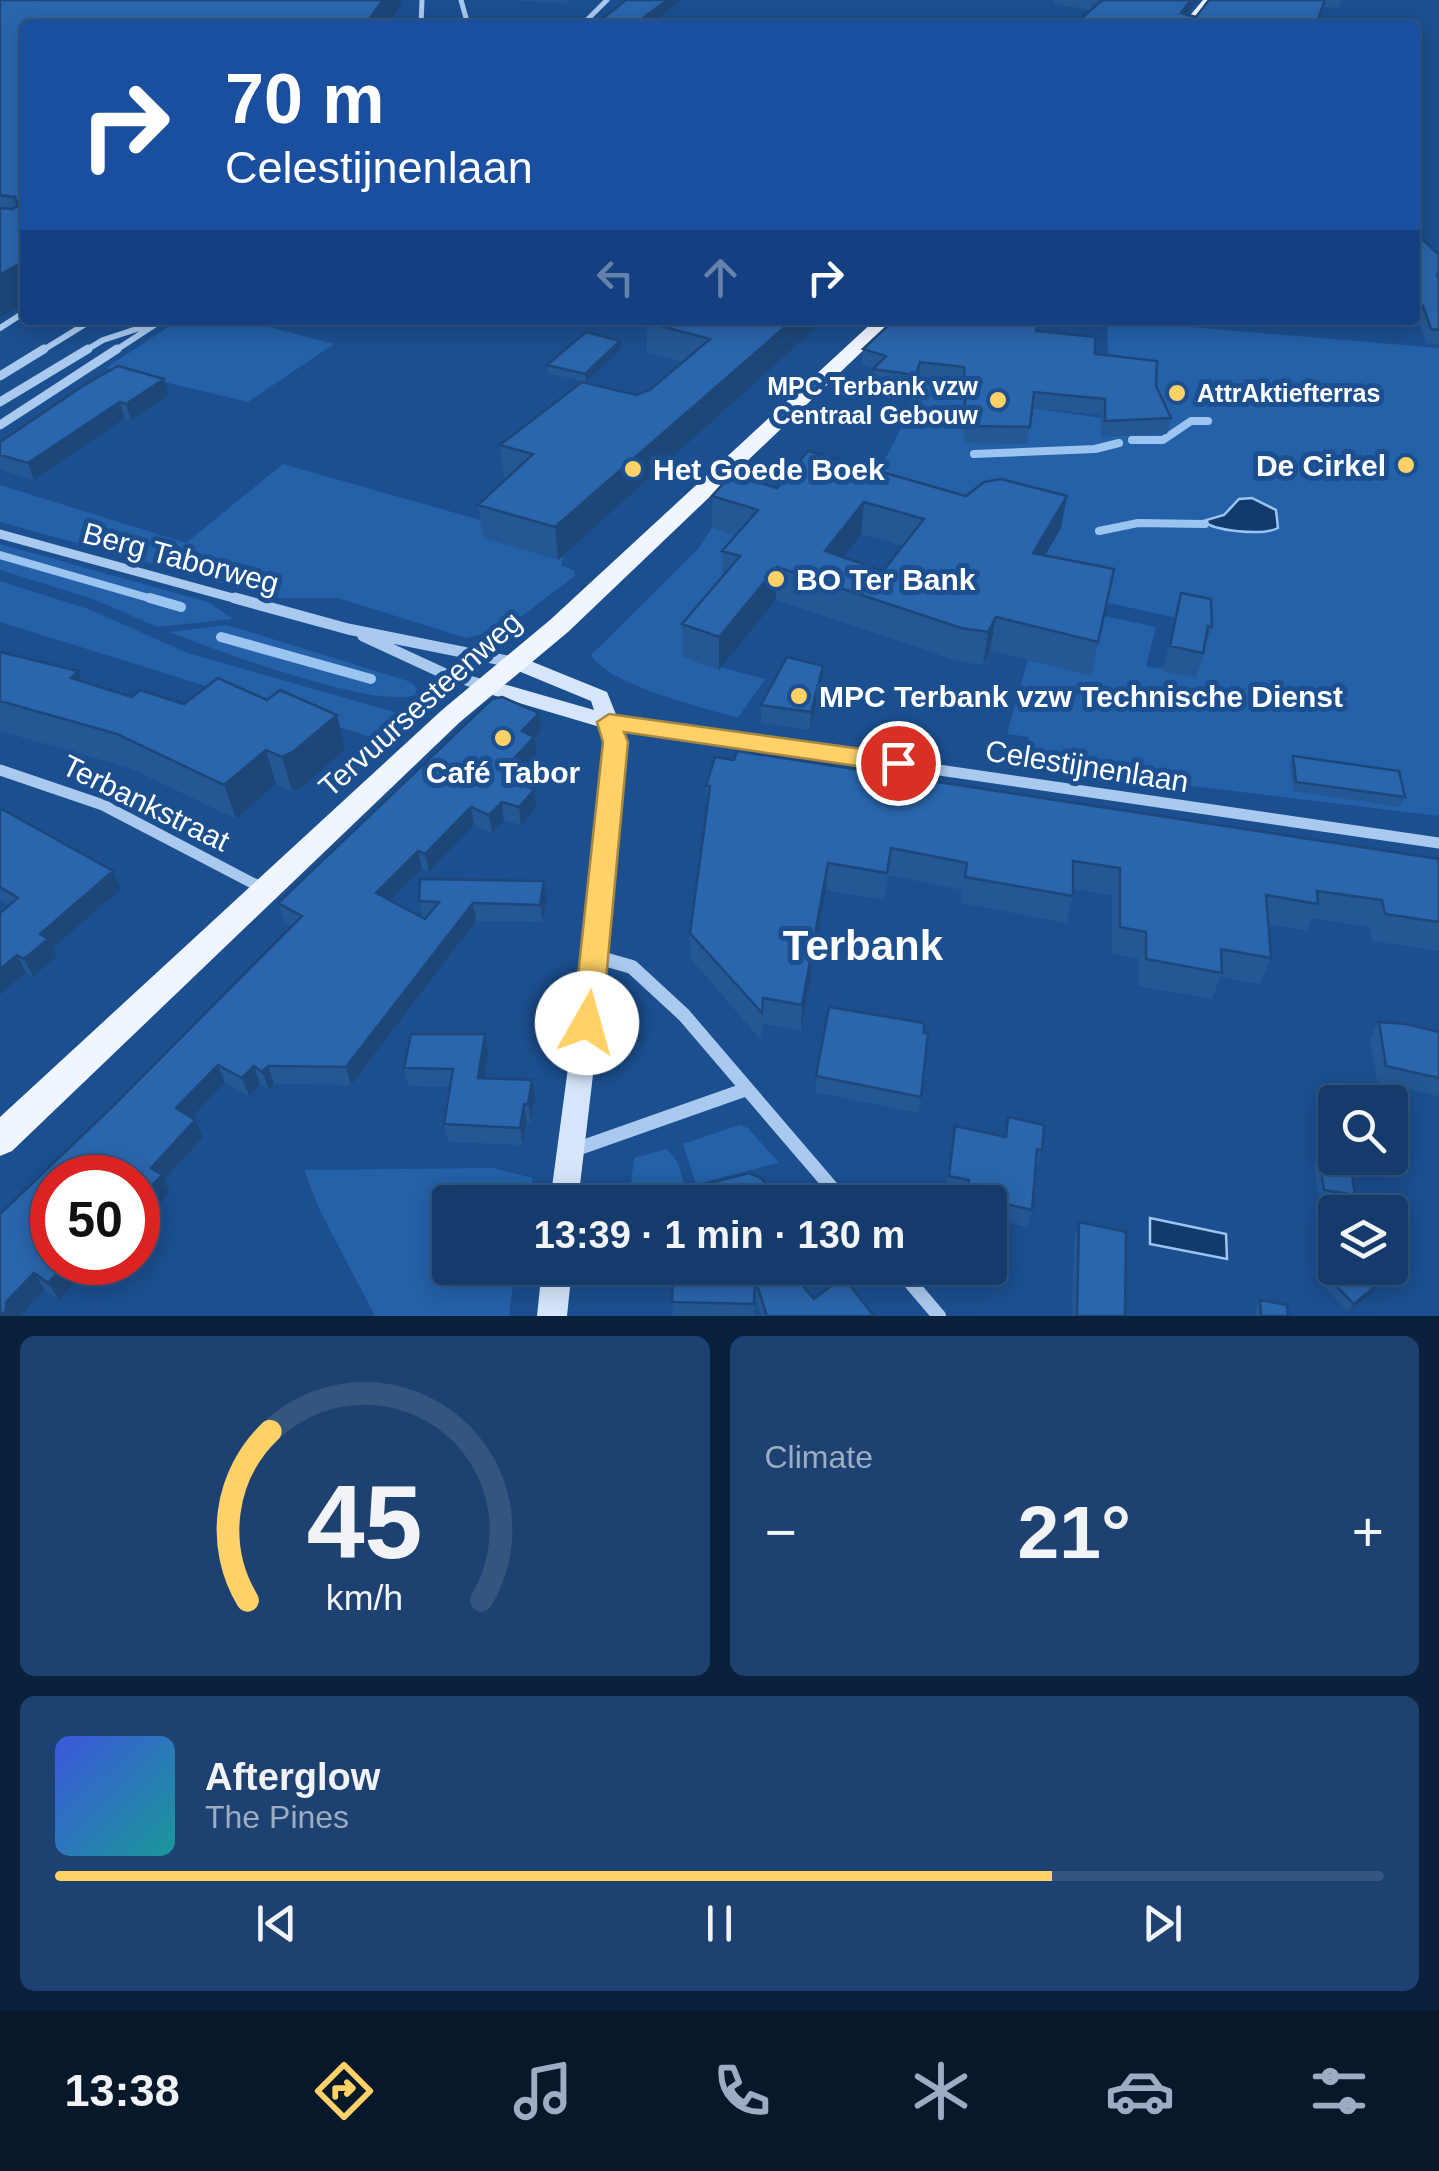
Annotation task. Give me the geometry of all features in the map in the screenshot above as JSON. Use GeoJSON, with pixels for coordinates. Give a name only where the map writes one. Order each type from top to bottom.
{"type":"FeatureCollection","features":[{"type":"Feature","properties":{"kind":"main road"},"geometry":{"type":"LineString","coordinates":[[1192,20],[1210,0]]}},
{"type":"Feature","properties":{"kind":"main road","name":"Tervuursesteenweg"},"geometry":{"type":"LineString","coordinates":[[0,1140],[486,686],[518,663],[881,325]]}},
{"type":"Feature","properties":{"kind":"main road"},"geometry":{"type":"LineString","coordinates":[[518,663],[600,698],[616,742],[596,956],[566,1185]]}},
{"type":"Feature","properties":{"kind":"main road"},"geometry":{"type":"LineString","coordinates":[[486,686],[609,722]]}},
{"type":"Feature","properties":{"kind":"main road"},"geometry":{"type":"LineString","coordinates":[[552,1316],[555,1285]]}},
{"type":"Feature","properties":{"kind":"street"},"geometry":{"type":"LineString","coordinates":[[587,20],[607,0]]}},
{"type":"Feature","properties":{"kind":"street"},"geometry":{"type":"LineString","coordinates":[[0,328],[20,310]]}},
{"type":"Feature","properties":{"kind":"street"},"geometry":{"type":"LineString","coordinates":[[0,376],[84,325]]}},
{"type":"Feature","properties":{"kind":"street"},"geometry":{"type":"LineString","coordinates":[[0,402],[104,340],[148,325]]}},
{"type":"Feature","properties":{"kind":"street"},"geometry":{"type":"LineString","coordinates":[[0,425],[154,325]]}},
{"type":"Feature","properties":{"kind":"street","name":"Berg Taborweg"},"geometry":{"type":"LineString","coordinates":[[0,534],[348,630],[462,656],[518,663]]}},
{"type":"Feature","properties":{"kind":"street","name":"Berg Taborweg"},"geometry":{"type":"LineString","coordinates":[[348,630],[443,672],[486,686]]}},
{"type":"Feature","properties":{"kind":"street","name":"Celestijnenlaan"},"geometry":{"type":"LineString","coordinates":[[609,722],[1439,843]]}},
{"type":"Feature","properties":{"kind":"street","name":"Terbankstraat"},"geometry":{"type":"LineString","coordinates":[[0,770],[103,805],[267,890]]}},
{"type":"Feature","properties":{"kind":"street"},"geometry":{"type":"LineString","coordinates":[[596,956],[632,967],[684,1014],[829,1185]]}},
{"type":"Feature","properties":{"kind":"street"},"geometry":{"type":"LineString","coordinates":[[569,1152],[747,1089]]}},
{"type":"Feature","properties":{"kind":"street"},"geometry":{"type":"LineString","coordinates":[[913,1285],[939,1316]]}},
{"type":"Feature","properties":{"kind":"shaded area"},"geometry":{"type":"Polygon","coordinates":[[[171,325],[260,325],[334,344],[248,402],[106,368],[171,325]]]}},
{"type":"Feature","properties":{"kind":"shaded area"},"geometry":{"type":"Polygon","coordinates":[[[1107,325],[1166,325],[1439,348],[1439,816],[1116,777],[1023,756],[1029,737],[1007,734],[1028,660],[1090,675],[1104,616],[1156,627],[1146,666],[1179,667],[1202,656],[1204,624],[1054,591],[1072,560],[1045,555],[1060,528],[877,471],[901,427],[917,380],[903,378],[941,336],[1108,354],[1107,325]],[[962,383],[968,412],[1032,408],[1164,427],[962,383]]]}},
{"type":"Feature","properties":{"kind":"shaded area"},"geometry":{"type":"Polygon","coordinates":[[[283,464],[512,529],[555,559],[564,557],[561,565],[575,571],[575,576],[505,629],[466,638],[338,598],[277,598],[0,522],[0,485],[186,543],[283,464]]]}},
{"type":"Feature","properties":{"kind":"shaded area"},"geometry":{"type":"Polygon","coordinates":[[[1252,498],[1276,510],[1278,528],[1239,531],[1203,521],[1224,515],[1239,499],[1252,498]]]}},
{"type":"Feature","properties":{"kind":"shaded area"},"geometry":{"type":"Polygon","coordinates":[[[712,528],[757,542],[683,657],[765,679],[738,718],[635,685],[600,666],[591,655],[698,549],[712,528]]]}},
{"type":"Feature","properties":{"kind":"shaded area"},"geometry":{"type":"Polygon","coordinates":[[[0,544],[208,602],[233,619],[157,627],[93,599],[0,570],[0,544]]]}},
{"type":"Feature","properties":{"kind":"shaded area"},"geometry":{"type":"Polygon","coordinates":[[[0,581],[88,609],[188,653],[400,714],[406,723],[387,742],[0,622],[0,581]]]}},
{"type":"Feature","properties":{"kind":"shaded area"},"geometry":{"type":"Polygon","coordinates":[[[227,625],[411,682],[417,688],[415,695],[365,694],[331,686],[169,632],[227,625]]]}},
{"type":"Feature","properties":{"kind":"shaded area"},"geometry":{"type":"Polygon","coordinates":[[[739,1125],[748,1128],[779,1163],[696,1184],[683,1144],[739,1125]]]}},
{"type":"Feature","properties":{"kind":"shaded area"},"geometry":{"type":"Polygon","coordinates":[[[667,1149],[678,1163],[684,1185],[631,1185],[634,1158],[667,1149]]]}},
{"type":"Feature","properties":{"kind":"shaded area"},"geometry":{"type":"Polygon","coordinates":[[[493,1168],[533,1178],[532,1185],[432,1185],[432,1285],[513,1285],[509,1316],[375,1316],[320,1211],[304,1170],[493,1168]]]}},
{"type":"Feature","properties":{"kind":"shaded area"},"geometry":{"type":"Polygon","coordinates":[[[1150,1218],[1226,1234],[1227,1259],[1150,1244],[1150,1218]]]}},
{"type":"Feature","properties":{"kind":"building"},"geometry":{"type":"Polygon","coordinates":[[[0,0],[383,0],[369,20],[20,20],[20,266],[0,275],[0,208],[18,206],[15,197],[0,195],[0,0]]]}},
{"type":"Feature","properties":{"kind":"building"},"geometry":{"type":"Polygon","coordinates":[[[626,0],[667,0],[641,20],[602,19],[626,0]]]}},
{"type":"Feature","properties":{"kind":"building"},"geometry":{"type":"Polygon","coordinates":[[[1102,0],[1191,0],[1181,13],[1196,17],[1209,0],[1325,0],[1318,20],[1080,20],[1102,0]]]}},
{"type":"Feature","properties":{"kind":"building"},"geometry":{"type":"Polygon","coordinates":[[[1420,237],[1439,255],[1439,330],[1431,329],[1423,306],[1420,237]]]}},
{"type":"Feature","properties":{"kind":"building"},"geometry":{"type":"Polygon","coordinates":[[[657,325],[787,325],[555,527],[478,505],[533,454],[500,445],[582,382],[636,395],[650,390],[710,339],[657,325]]]}},
{"type":"Feature","properties":{"kind":"building"},"geometry":{"type":"Polygon","coordinates":[[[889,325],[1037,325],[1036,331],[1095,337],[1095,354],[1157,361],[1156,386],[1171,418],[1105,421],[1105,399],[1034,392],[1030,427],[966,426],[964,367],[920,362],[916,375],[873,369],[886,356],[863,349],[889,325]]]}},
{"type":"Feature","properties":{"kind":"building"},"geometry":{"type":"Polygon","coordinates":[[[586,332],[620,341],[585,374],[547,365],[586,332]]]}},
{"type":"Feature","properties":{"kind":"building"},"geometry":{"type":"Polygon","coordinates":[[[118,366],[164,379],[126,404],[120,402],[28,463],[0,455],[0,442],[118,366]]]}},
{"type":"Feature","properties":{"kind":"building"},"geometry":{"type":"Polygon","coordinates":[[[808,451],[966,496],[984,482],[1001,479],[1067,496],[1033,553],[1114,569],[1098,642],[996,617],[988,632],[961,628],[777,567],[719,637],[682,624],[740,556],[722,551],[758,510],[712,496],[732,474],[777,488],[808,451]],[[864,502],[825,551],[883,571],[924,519],[864,502]]]}},
{"type":"Feature","properties":{"kind":"building"},"geometry":{"type":"Polygon","coordinates":[[[1181,593],[1211,599],[1212,627],[1208,626],[1203,653],[1170,646],[1181,593]]]}},
{"type":"Feature","properties":{"kind":"building"},"geometry":{"type":"Polygon","coordinates":[[[0,652],[78,671],[71,678],[132,697],[140,690],[184,704],[218,678],[267,700],[280,690],[337,715],[294,751],[282,757],[266,750],[224,785],[117,734],[0,701],[0,652]]]}},
{"type":"Feature","properties":{"kind":"building"},"geometry":{"type":"Polygon","coordinates":[[[787,657],[823,666],[811,712],[761,705],[787,657]]]}},
{"type":"Feature","properties":{"kind":"building"},"geometry":{"type":"Polygon","coordinates":[[[502,697],[539,713],[522,731],[534,737],[504,769],[533,783],[528,787],[534,790],[519,807],[502,802],[489,815],[471,807],[425,854],[418,851],[376,893],[425,919],[439,902],[419,901],[420,879],[544,881],[540,905],[473,903],[346,1067],[268,1066],[262,1072],[254,1066],[242,1078],[218,1065],[176,1108],[195,1120],[160,1158],[160,1155],[62,1155],[302,916],[278,903],[492,699],[502,697]]]}},
{"type":"Feature","properties":{"kind":"building"},"geometry":{"type":"Polygon","coordinates":[[[737,751],[1439,859],[1439,922],[1385,914],[1382,900],[1317,891],[1318,904],[1266,895],[1271,958],[1221,949],[1222,973],[1146,959],[1146,932],[1120,927],[1120,868],[1073,861],[1073,896],[965,877],[967,863],[891,848],[887,873],[828,863],[802,1005],[763,998],[762,1013],[690,933],[710,786],[706,786],[715,757],[734,760],[737,751]]]}},
{"type":"Feature","properties":{"kind":"building"},"geometry":{"type":"Polygon","coordinates":[[[1293,756],[1399,771],[1405,797],[1296,782],[1293,756]]]}},
{"type":"Feature","properties":{"kind":"building"},"geometry":{"type":"Polygon","coordinates":[[[0,808],[113,871],[40,934],[48,939],[24,959],[17,955],[0,969],[0,913],[18,898],[0,887],[0,808]]]}},
{"type":"Feature","properties":{"kind":"building"},"geometry":{"type":"Polygon","coordinates":[[[829,1007],[924,1023],[924,1033],[928,1033],[921,1097],[816,1076],[829,1007]]]}},
{"type":"Feature","properties":{"kind":"building"},"geometry":{"type":"Polygon","coordinates":[[[1379,1022],[1439,1032],[1439,1078],[1386,1066],[1379,1022]]]}},
{"type":"Feature","properties":{"kind":"building"},"geometry":{"type":"Polygon","coordinates":[[[411,1034],[485,1034],[478,1078],[532,1080],[520,1128],[444,1124],[453,1069],[404,1068],[411,1034]]]}},
{"type":"Feature","properties":{"kind":"building"},"geometry":{"type":"Polygon","coordinates":[[[1008,1117],[1044,1125],[1042,1150],[1037,1149],[1032,1210],[1007,1204],[1007,1185],[968,1185],[969,1180],[949,1176],[955,1126],[1006,1137],[1008,1117]]]}},
{"type":"Feature","properties":{"kind":"building"},"geometry":{"type":"Polygon","coordinates":[[[749,1173],[766,1185],[703,1185],[749,1173]]]}},
{"type":"Feature","properties":{"kind":"building"},"geometry":{"type":"Polygon","coordinates":[[[1322,1175],[1352,1175],[1355,1195],[1324,1190],[1322,1175]]]}},
{"type":"Feature","properties":{"kind":"building"},"geometry":{"type":"Polygon","coordinates":[[[30,1185],[30,1277],[6,1302],[6,1311],[0,1316],[0,1214],[30,1185]]]}},
{"type":"Feature","properties":{"kind":"building"},"geometry":{"type":"Polygon","coordinates":[[[1079,1222],[1126,1232],[1125,1316],[1077,1316],[1079,1222]]]}},
{"type":"Feature","properties":{"kind":"building"},"geometry":{"type":"Polygon","coordinates":[[[672,1285],[755,1285],[754,1304],[672,1302],[672,1285]]]}},
{"type":"Feature","properties":{"kind":"building"},"geometry":{"type":"Polygon","coordinates":[[[757,1285],[802,1285],[814,1299],[832,1285],[849,1285],[874,1316],[767,1316],[757,1285]]]}},
{"type":"Feature","properties":{"kind":"building"},"geometry":{"type":"Polygon","coordinates":[[[1336,1285],[1377,1285],[1354,1304],[1336,1285]]]}},
{"type":"Feature","properties":{"kind":"building"},"geometry":{"type":"Polygon","coordinates":[[[1260,1300],[1287,1305],[1288,1316],[1261,1316],[1260,1300]]]}},
{"type":"Feature","properties":{"kind":"waterway"},"geometry":{"type":"LineString","coordinates":[[1132,440],[1163,440],[1191,421],[1208,421]]}},
{"type":"Feature","properties":{"kind":"waterway"},"geometry":{"type":"LineString","coordinates":[[974,454],[1095,449],[1119,443]]}},
{"type":"Feature","properties":{"kind":"waterway"},"geometry":{"type":"LineString","coordinates":[[1099,531],[1138,523],[1205,524]]}},
{"type":"Feature","properties":{"kind":"waterway"},"geometry":{"type":"LineString","coordinates":[[0,555],[159,601]]}},
{"type":"Feature","properties":{"kind":"waterway"},"geometry":{"type":"LineString","coordinates":[[150,598],[181,607]]}},
{"type":"Feature","properties":{"kind":"waterway"},"geometry":{"type":"LineString","coordinates":[[221,637],[371,679]]}},
{"type":"Feature","properties":{"kind":"place","name":"AttrAktiefterras"},"geometry":{"type":"Point","coordinates":[1177,393]}},
{"type":"Feature","properties":{"kind":"place","name":"MPC Terbank vzw Centraal Gebouw"},"geometry":{"type":"Point","coordinates":[998,400]}},
{"type":"Feature","properties":{"kind":"place","name":"De Cirkel"},"geometry":{"type":"Point","coordinates":[1406,465]}},
{"type":"Feature","properties":{"kind":"place","name":"Het Goede Boek"},"geometry":{"type":"Point","coordinates":[633,469]}},
{"type":"Feature","properties":{"kind":"place","name":"BO Ter Bank"},"geometry":{"type":"Point","coordinates":[776,579]}},
{"type":"Feature","properties":{"kind":"place","name":"MPC Terbank vzw Technische Dienst"},"geometry":{"type":"Point","coordinates":[799,696]}},
{"type":"Feature","properties":{"kind":"place","name":"Café Tabor"},"geometry":{"type":"Point","coordinates":[503,738]}},
{"type":"Feature","properties":{"kind":"district","name":"Terbank"},"geometry":{"type":"Point","coordinates":[863,945]}},
{"type":"Feature","properties":{"kind":"route"},"geometry":{"type":"LineString","coordinates":[[587,1023],[616,742],[609,722],[898,763]]}}]}
